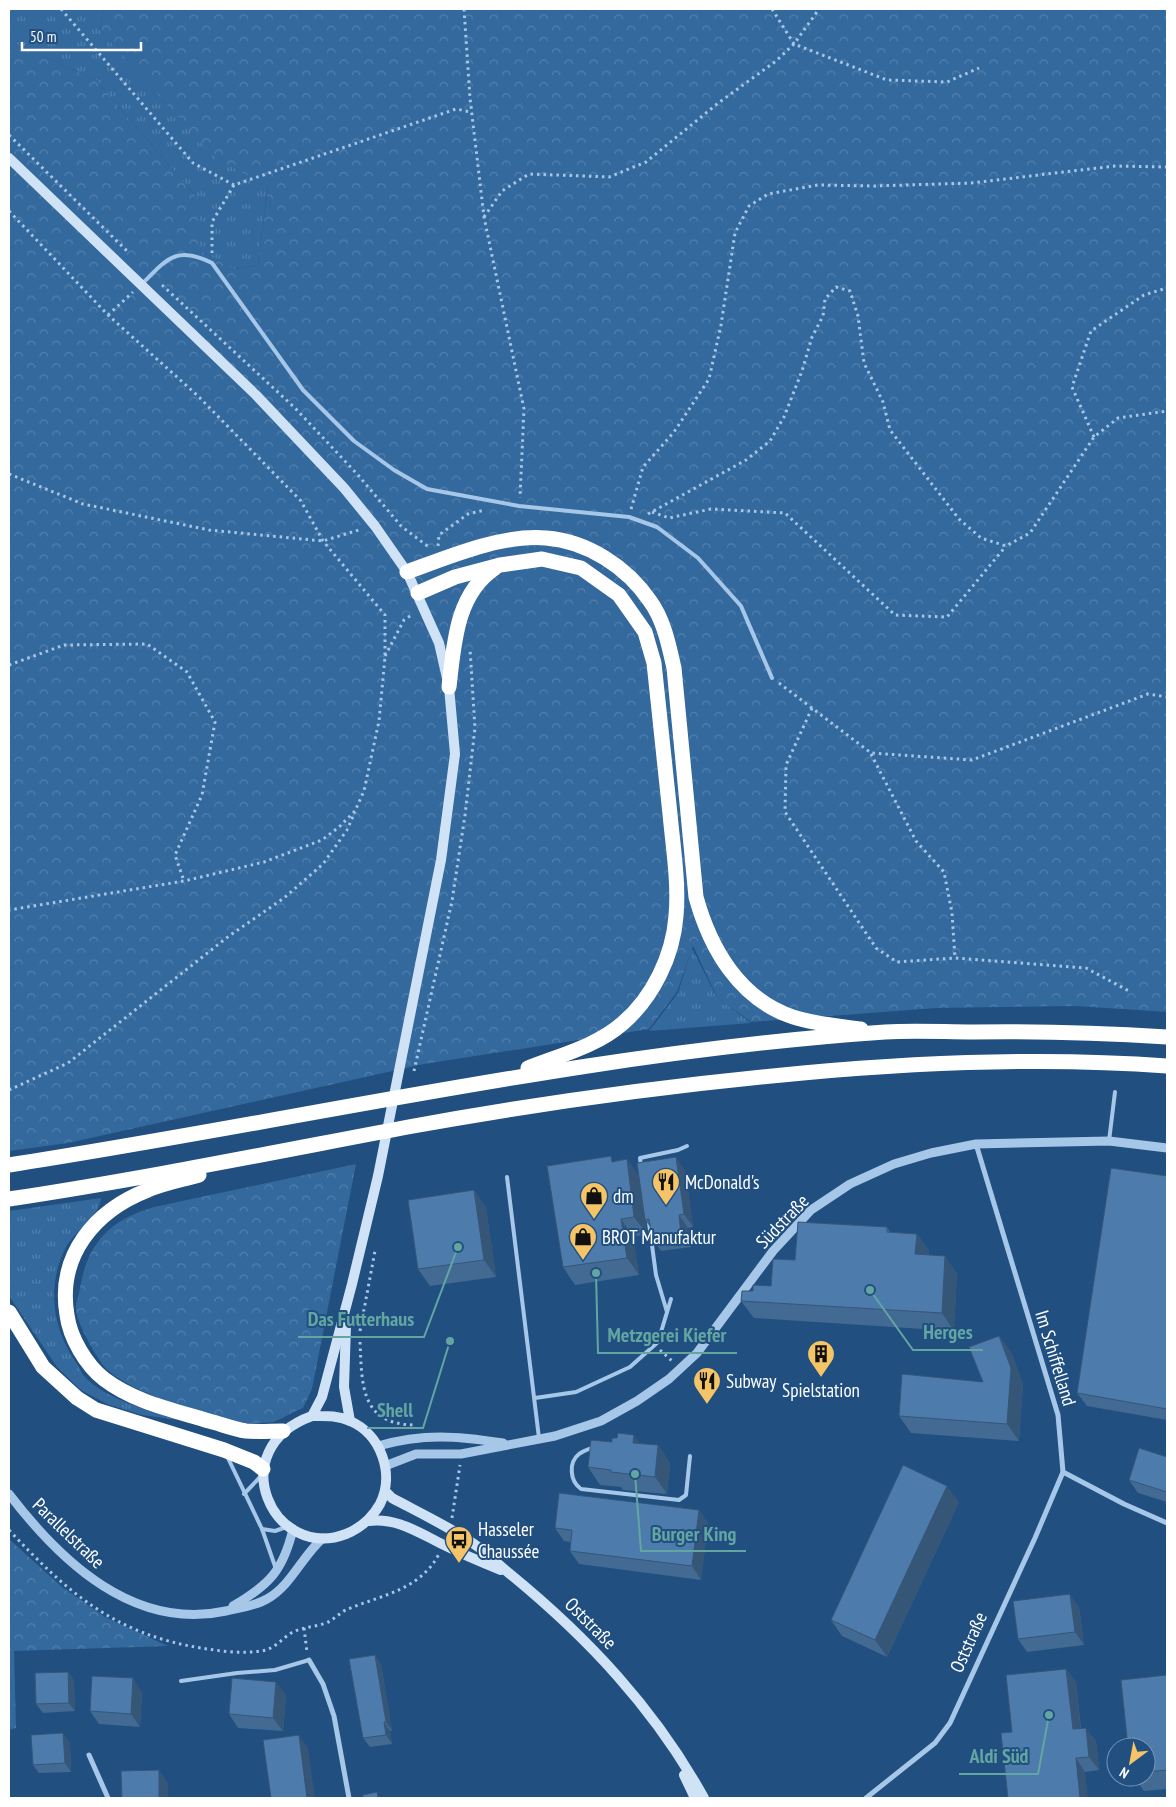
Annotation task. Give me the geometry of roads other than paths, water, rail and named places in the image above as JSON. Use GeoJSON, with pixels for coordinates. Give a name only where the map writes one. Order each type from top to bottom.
{"type":"FeatureCollection","features":[{"type":"Feature","properties":{"kind":"highway"},"geometry":{"type":"LineString","coordinates":[[407,572],[478,548],[514,540],[546,538],[588,548],[621,569],[650,602],[668,639],[674,668],[696,897],[704,925],[725,965],[743,986],[766,1003],[792,1016],[823,1024],[887,1032]]}},
{"type":"Feature","properties":{"kind":"highway"},"geometry":{"type":"LineString","coordinates":[[421,600],[455,577],[500,565],[542,559],[581,568],[619,595],[645,632],[654,663],[674,853],[676,917],[670,949],[661,974],[640,1006],[623,1023],[601,1040],[503,1077]]}},
{"type":"Feature","properties":{"kind":"highway"},"geometry":{"type":"LineString","coordinates":[[449,687],[456,636],[466,602],[486,574],[500,565]]}},
{"type":"Feature","properties":{"kind":"highway"},"geometry":{"type":"LineString","coordinates":[[9,1165],[503,1077],[648,1057],[887,1032],[1049,1031],[1167,1037]]}},
{"type":"Feature","properties":{"kind":"highway"},"geometry":{"type":"LineString","coordinates":[[9,1199],[505,1110],[649,1088],[761,1076],[951,1062],[1054,1062],[1167,1066]]}},
{"type":"Feature","properties":{"kind":"highway"},"geometry":{"type":"LineString","coordinates":[[282,1151],[147,1190],[113,1209],[90,1229],[75,1249],[67,1271],[64,1296],[68,1323],[82,1353],[102,1378],[125,1394],[167,1409],[245,1431],[283,1431]]}},
{"type":"Feature","properties":{"kind":"highway"},"geometry":{"type":"LineString","coordinates":[[9,1312],[43,1367],[78,1398],[96,1410],[224,1450],[254,1462],[263,1471]]}},
{"type":"Feature","properties":{"kind":"main road"},"geometry":{"type":"LineString","coordinates":[[9,158],[284,423],[375,526],[407,572],[439,644],[449,687],[455,754],[441,860],[378,1176],[322,1397],[312,1416]]}},
{"type":"Feature","properties":{"kind":"main road"},"geometry":{"type":"LineString","coordinates":[[350,1421],[344,1387],[345,1332],[352,1284]]}},
{"type":"Feature","properties":{"kind":"main road"},"geometry":{"type":"LineString","coordinates":[[312,1416],[332,1416],[350,1421],[366,1431],[378,1446],[385,1466],[385,1491],[375,1512],[368,1521],[355,1530],[339,1537],[307,1536],[291,1528],[270,1505],[264,1490],[263,1471],[274,1442],[283,1431],[297,1422],[312,1416]]}},
{"type":"Feature","properties":{"kind":"main road","name":"Oststraße"},"geometry":{"type":"LineString","coordinates":[[385,1491],[392,1498],[481,1549],[546,1603],[583,1637],[618,1675],[662,1729],[704,1798]]}},
{"type":"Feature","properties":{"kind":"main road","name":"Oststraße"},"geometry":{"type":"LineString","coordinates":[[368,1521],[390,1520],[409,1527],[469,1557],[508,1572]]}},
{"type":"Feature","properties":{"kind":"main road","name":"Oststraße"},"geometry":{"type":"LineString","coordinates":[[662,1729],[695,1798]]}},
{"type":"Feature","properties":{"kind":"street","name":"Südstraße"},"geometry":{"type":"LineString","coordinates":[[385,1466],[416,1454],[461,1454],[508,1444],[539,1440],[601,1421],[637,1401],[680,1369],[697,1352],[774,1251],[811,1210],[850,1184],[894,1164],[931,1152],[976,1144],[1109,1141],[1167,1148]]}},
{"type":"Feature","properties":{"kind":"street","name":"Im Schiffelland"},"geometry":{"type":"LineString","coordinates":[[976,1144],[1058,1415],[1063,1472]]}},
{"type":"Feature","properties":{"kind":"street","name":"Südstraße"},"geometry":{"type":"LineString","coordinates":[[378,1446],[406,1438],[460,1437],[508,1444]]}},
{"type":"Feature","properties":{"kind":"street"},"geometry":{"type":"LineString","coordinates":[[1063,1472],[1124,1504],[1167,1523]]}},
{"type":"Feature","properties":{"kind":"street","name":"Oststraße"},"geometry":{"type":"LineString","coordinates":[[866,1798],[935,1743],[950,1723],[1031,1547],[1063,1472]]}},
{"type":"Feature","properties":{"kind":"street","name":"Parallelstraße"},"geometry":{"type":"LineString","coordinates":[[9,1494],[37,1530],[62,1554],[97,1582],[124,1598],[151,1609],[180,1616],[206,1615],[267,1599],[289,1580],[313,1547],[323,1538]]}},
{"type":"Feature","properties":{"kind":"street","name":"Parallelstraße"},"geometry":{"type":"LineString","coordinates":[[225,1611],[252,1595],[277,1570],[284,1560],[291,1528]]}},
{"type":"Feature","properties":{"kind":"street"},"geometry":{"type":"LineString","coordinates":[[309,1660],[323,1684],[334,1716],[349,1798]]}},
{"type":"Feature","properties":{"kind":"street"},"geometry":{"type":"LineString","coordinates":[[89,1755],[108,1798]]}},
{"type":"Feature","properties":{"kind":"lane"},"geometry":{"type":"LineString","coordinates":[[141,285],[163,262],[175,255],[186,253],[198,256],[212,263],[304,390],[354,441],[394,470],[427,489],[520,506],[629,517],[639,519],[665,531],[698,558],[741,606],[772,678]]}},
{"type":"Feature","properties":{"kind":"lane"},"geometry":{"type":"LineString","coordinates":[[1109,1141],[1114,1092]]}},
{"type":"Feature","properties":{"kind":"lane"},"geometry":{"type":"LineString","coordinates":[[641,1168],[640,1158],[678,1150],[687,1146]]}},
{"type":"Feature","properties":{"kind":"lane"},"geometry":{"type":"LineString","coordinates":[[507,1178],[539,1440]]}},
{"type":"Feature","properties":{"kind":"lane"},"geometry":{"type":"LineString","coordinates":[[648,1216],[656,1275],[667,1312]]}},
{"type":"Feature","properties":{"kind":"lane"},"geometry":{"type":"LineString","coordinates":[[535,1398],[576,1392],[616,1376],[630,1367],[658,1342],[671,1299]]}},
{"type":"Feature","properties":{"kind":"lane"},"geometry":{"type":"LineString","coordinates":[[596,1446],[580,1454],[573,1461],[574,1484],[581,1489],[679,1500],[686,1495],[690,1456]]}},
{"type":"Feature","properties":{"kind":"lane"},"geometry":{"type":"LineString","coordinates":[[224,1450],[262,1529],[277,1570]]}},
{"type":"Feature","properties":{"kind":"lane"},"geometry":{"type":"LineString","coordinates":[[244,1494],[263,1471]]}},
{"type":"Feature","properties":{"kind":"lane"},"geometry":{"type":"LineString","coordinates":[[262,1529],[274,1531],[291,1528]]}},
{"type":"Feature","properties":{"kind":"lane"},"geometry":{"type":"LineString","coordinates":[[181,1681],[275,1670],[309,1660]]}},
{"type":"Feature","properties":{"kind":"place","name":"McDonald's"},"geometry":{"type":"Point","coordinates":[666,1206]}},
{"type":"Feature","properties":{"kind":"place","name":"dm"},"geometry":{"type":"Point","coordinates":[594,1220]}},
{"type":"Feature","properties":{"kind":"place","name":"Das Futterhaus"},"geometry":{"type":"Point","coordinates":[458,1247]}},
{"type":"Feature","properties":{"kind":"place","name":"BROT Manufaktur"},"geometry":{"type":"Point","coordinates":[583,1261]}},
{"type":"Feature","properties":{"kind":"place","name":"Metzgerei Kiefer"},"geometry":{"type":"Point","coordinates":[596,1273]}},
{"type":"Feature","properties":{"kind":"place","name":"Herges"},"geometry":{"type":"Point","coordinates":[870,1290]}},
{"type":"Feature","properties":{"kind":"place","name":"Shell"},"geometry":{"type":"Point","coordinates":[450,1341]}},
{"type":"Feature","properties":{"kind":"place","name":"Spielstation"},"geometry":{"type":"Point","coordinates":[821,1378]}},
{"type":"Feature","properties":{"kind":"place","name":"Subway"},"geometry":{"type":"Point","coordinates":[707,1405]}},
{"type":"Feature","properties":{"kind":"place","name":"Burger King"},"geometry":{"type":"Point","coordinates":[635,1474]}},
{"type":"Feature","properties":{"kind":"place","name":"Hasseler Chaussée"},"geometry":{"type":"Point","coordinates":[459,1564]}},
{"type":"Feature","properties":{"kind":"place","name":"Aldi Süd"},"geometry":{"type":"Point","coordinates":[1049,1715]}}]}
